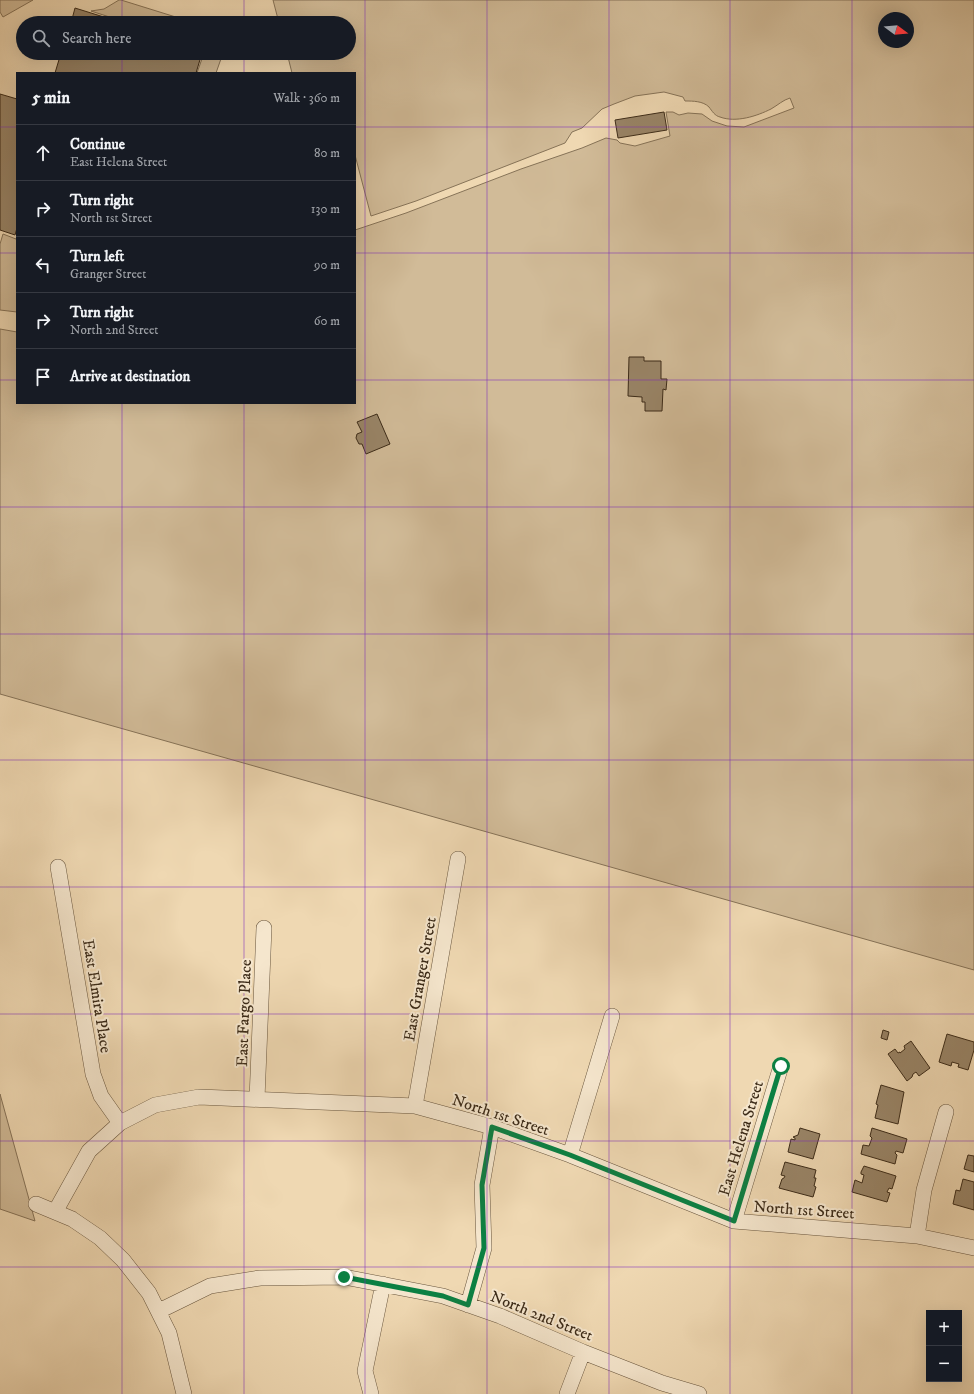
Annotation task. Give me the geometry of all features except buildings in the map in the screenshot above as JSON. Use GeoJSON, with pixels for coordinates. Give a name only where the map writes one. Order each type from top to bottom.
{"type":"FeatureCollection","features":[{"type":"Feature","properties":{"kind":"street","name":"East Granger Street"},"geometry":{"type":"LineString","coordinates":[[414,1106],[458,859]]}},
{"type":"Feature","properties":{"kind":"street","name":"East Elmira Place"},"geometry":{"type":"LineString","coordinates":[[58,867],[93,1074],[101,1096],[120,1123]]}},
{"type":"Feature","properties":{"kind":"street","name":"East Fargo Place"},"geometry":{"type":"LineString","coordinates":[[257,1099],[264,928]]}},
{"type":"Feature","properties":{"kind":"street"},"geometry":{"type":"LineString","coordinates":[[570,1155],[612,1016]]}},
{"type":"Feature","properties":{"kind":"street","name":"East Helena Street"},"geometry":{"type":"LineString","coordinates":[[734,1221],[781,1066]]}},
{"type":"Feature","properties":{"kind":"street","name":"North 1st Street"},"geometry":{"type":"LineString","coordinates":[[55,1212],[89,1151],[120,1123],[155,1105],[198,1097],[257,1099],[414,1106],[492,1127],[570,1155],[734,1221],[917,1236],[974,1248]]}},
{"type":"Feature","properties":{"kind":"street"},"geometry":{"type":"LineString","coordinates":[[917,1236],[924,1190],[946,1112]]}},
{"type":"Feature","properties":{"kind":"street"},"geometry":{"type":"LineString","coordinates":[[468,1305],[484,1248],[482,1185],[492,1127]]}},
{"type":"Feature","properties":{"kind":"street"},"geometry":{"type":"LineString","coordinates":[[36,1204],[72,1219],[100,1238],[123,1260],[149,1293],[169,1333],[184,1394]]}},
{"type":"Feature","properties":{"kind":"street","name":"North 2nd Street"},"geometry":{"type":"LineString","coordinates":[[159,1311],[210,1286],[260,1278],[344,1277],[443,1296],[500,1316],[583,1352],[662,1383],[699,1394]]}},
{"type":"Feature","properties":{"kind":"street"},"geometry":{"type":"LineString","coordinates":[[371,1394],[365,1371],[382,1284]]}},
{"type":"Feature","properties":{"kind":"street"},"geometry":{"type":"LineString","coordinates":[[567,1394],[583,1352]]}},
{"type":"Feature","properties":{"kind":"shaded area"},"geometry":{"type":"Polygon","coordinates":[[[0,0],[33,0],[3,17],[0,12],[0,0]]]}},
{"type":"Feature","properties":{"kind":"shaded area"},"geometry":{"type":"Polygon","coordinates":[[[121,0],[172,16],[106,16],[91,11],[104,9],[121,0]]]}},
{"type":"Feature","properties":{"kind":"shaded area"},"geometry":{"type":"Polygon","coordinates":[[[273,0],[974,0],[974,970],[0,694],[0,329],[16,332],[16,404],[356,404],[356,230],[406,213],[606,138],[635,146],[670,136],[666,112],[673,112],[679,115],[688,113],[702,114],[712,121],[727,126],[744,127],[794,108],[790,98],[759,114],[746,118],[726,119],[717,116],[709,107],[701,102],[685,101],[683,97],[664,92],[635,96],[602,109],[582,128],[572,132],[565,143],[416,201],[371,216],[356,159],[356,72],[292,72],[289,60],[356,60],[356,16],[277,16],[273,0]]]}},
{"type":"Feature","properties":{"kind":"shaded area"},"geometry":{"type":"Polygon","coordinates":[[[202,60],[221,60],[216,72],[197,72],[202,60]]]}},
{"type":"Feature","properties":{"kind":"shaded area"},"geometry":{"type":"Polygon","coordinates":[[[3,234],[16,239],[16,312],[0,310],[0,244],[3,234]]]}},
{"type":"Feature","properties":{"kind":"shaded area"},"geometry":{"type":"Polygon","coordinates":[[[0,1094],[35,1221],[0,1209],[0,1094]]]}},
{"type":"Feature","properties":{"kind":"route"},"geometry":{"type":"LineString","coordinates":[[344,1277],[443,1296],[468,1305],[484,1248],[482,1185],[492,1127],[570,1155],[734,1221],[781,1066]]}}]}
